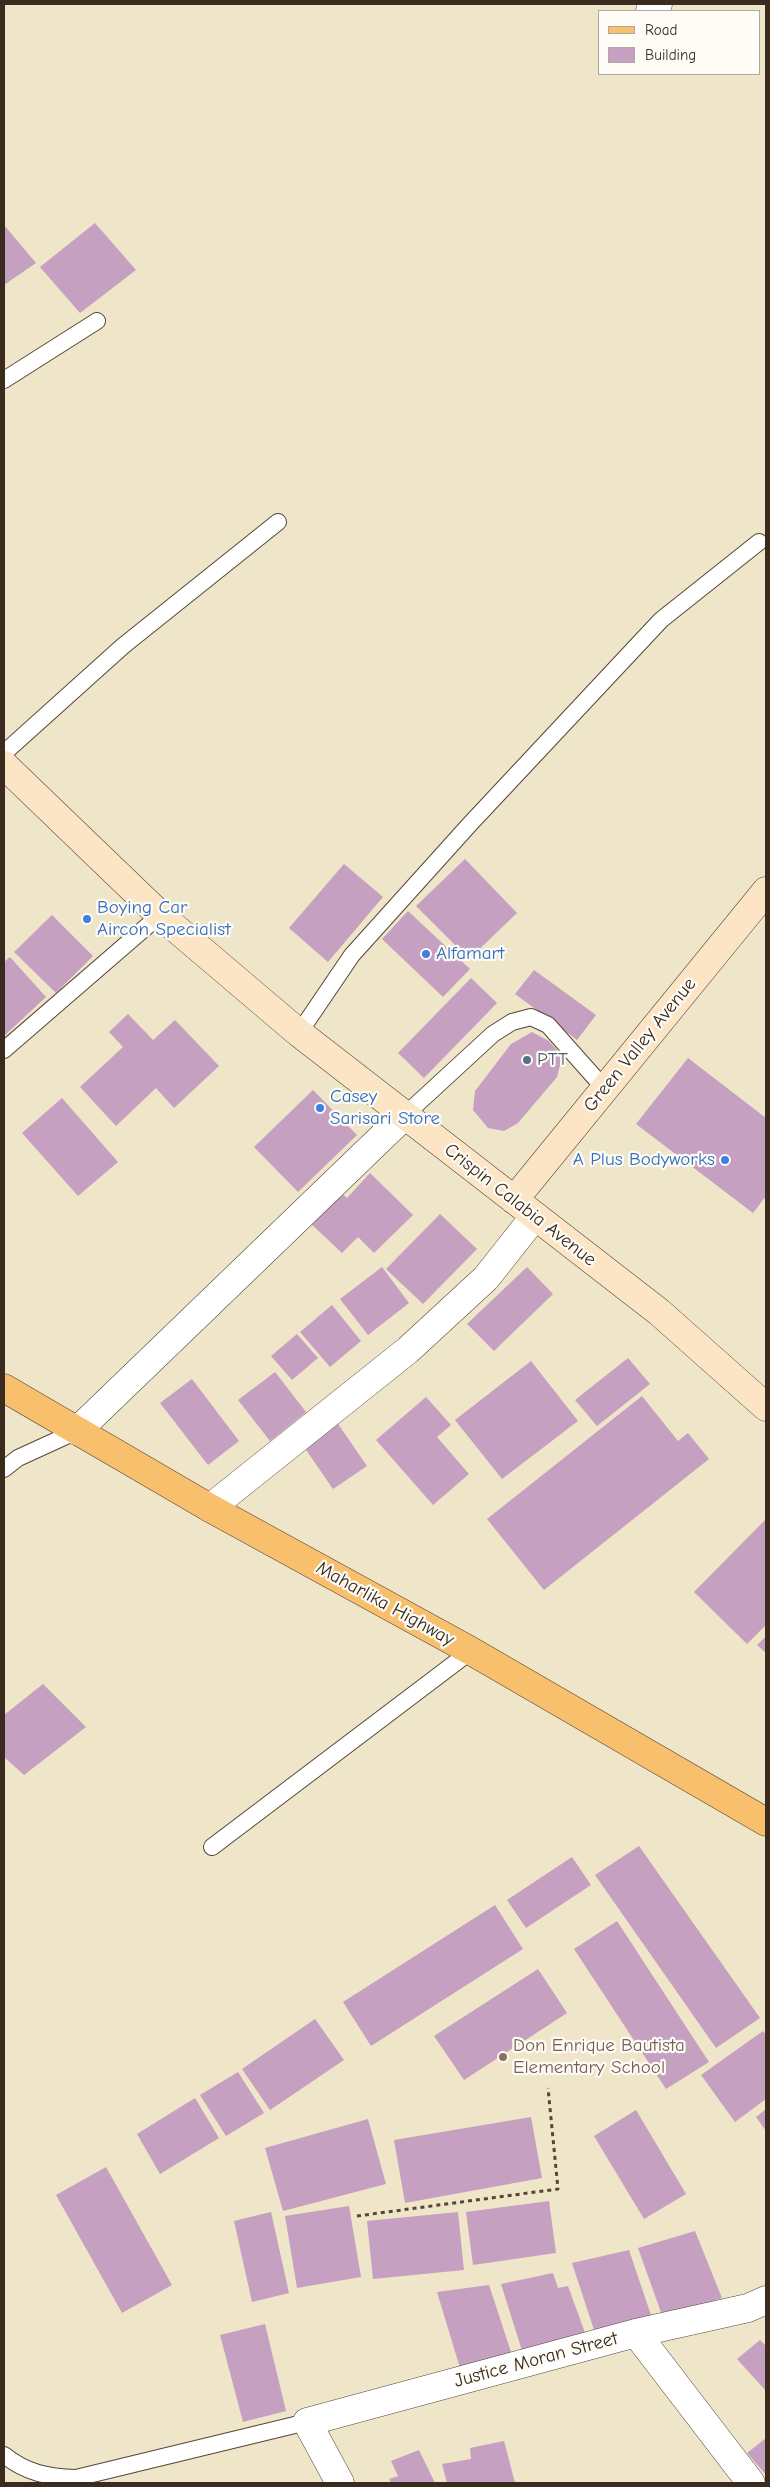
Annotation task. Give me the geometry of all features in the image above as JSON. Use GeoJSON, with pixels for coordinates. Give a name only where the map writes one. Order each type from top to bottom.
{"type":"FeatureCollection","features":[{"type":"Feature","properties":{"kind":"main road","name":"Crispin Calabia Avenue"},"geometry":{"type":"LineString","coordinates":[[4,765],[160,915],[299,1033],[659,1312],[766,1407]]}},
{"type":"Feature","properties":{"kind":"main road","name":"Green Valley Avenue"},"geometry":{"type":"LineString","coordinates":[[525,1208],[604,1088],[766,891]]}},
{"type":"Feature","properties":{"kind":"main road","name":"Maharlika Highway"},"geometry":{"type":"LineString","coordinates":[[4,1388],[210,1508],[471,1651],[766,1822]]}},
{"type":"Feature","properties":{"kind":"street"},"geometry":{"type":"LineString","coordinates":[[77,1431],[405,1115]]}},
{"type":"Feature","properties":{"kind":"street"},"geometry":{"type":"LineString","coordinates":[[210,1508],[408,1350],[486,1278],[525,1208]]}},
{"type":"Feature","properties":{"kind":"street","name":"Justice Moran Street"},"geometry":{"type":"LineString","coordinates":[[307,2422],[636,2333],[748,2308],[766,2300]]}},
{"type":"Feature","properties":{"kind":"street"},"geometry":{"type":"LineString","coordinates":[[636,2333],[751,2483]]}},
{"type":"Feature","properties":{"kind":"street"},"geometry":{"type":"LineString","coordinates":[[307,2422],[340,2483]]}},
{"type":"Feature","properties":{"kind":"lane"},"geometry":{"type":"LineString","coordinates":[[4,380],[97,321]]}},
{"type":"Feature","properties":{"kind":"lane"},"geometry":{"type":"LineString","coordinates":[[4,753],[123,646],[278,522]]}},
{"type":"Feature","properties":{"kind":"lane"},"geometry":{"type":"LineString","coordinates":[[299,1033],[352,955],[470,824],[661,620],[759,542]]}},
{"type":"Feature","properties":{"kind":"lane"},"geometry":{"type":"LineString","coordinates":[[4,1050],[160,915]]}},
{"type":"Feature","properties":{"kind":"lane"},"geometry":{"type":"LineString","coordinates":[[405,1115],[493,1034],[512,1022],[530,1017],[548,1025],[604,1088]]}},
{"type":"Feature","properties":{"kind":"lane"},"geometry":{"type":"LineString","coordinates":[[4,1469],[18,1458],[77,1431]]}},
{"type":"Feature","properties":{"kind":"lane"},"geometry":{"type":"LineString","coordinates":[[212,1847],[471,1651]]}},
{"type":"Feature","properties":{"kind":"lane"},"geometry":{"type":"LineString","coordinates":[[4,2455],[26,2469],[48,2477],[76,2478],[307,2422]]}},
{"type":"Feature","properties":{"kind":"path"},"geometry":{"type":"LineString","coordinates":[[357,2216],[558,2189],[548,2088]]}},
{"type":"Feature","properties":{"kind":"building"},"geometry":{"type":"Polygon","coordinates":[[[95,223],[136,270],[80,313],[40,267],[95,223]]]}},
{"type":"Feature","properties":{"kind":"building"},"geometry":{"type":"Polygon","coordinates":[[[4,225],[36,263],[4,285],[4,225]]]}},
{"type":"Feature","properties":{"kind":"building"},"geometry":{"type":"Polygon","coordinates":[[[465,859],[517,913],[469,959],[416,906],[465,859]]]}},
{"type":"Feature","properties":{"kind":"building"},"geometry":{"type":"Polygon","coordinates":[[[344,864],[383,897],[328,962],[289,928],[344,864]]]}},
{"type":"Feature","properties":{"kind":"building","name":"Alfamart"},"geometry":{"type":"Polygon","coordinates":[[[408,911],[470,969],[443,997],[382,939],[408,911]]]}},
{"type":"Feature","properties":{"kind":"building"},"geometry":{"type":"Polygon","coordinates":[[[52,915],[93,956],[56,993],[14,952],[52,915]]]}},
{"type":"Feature","properties":{"kind":"building"},"geometry":{"type":"Polygon","coordinates":[[[10,957],[46,997],[4,1036],[4,962],[10,957]]]}},
{"type":"Feature","properties":{"kind":"building"},"geometry":{"type":"Polygon","coordinates":[[[534,970],[596,1015],[577,1040],[515,994],[534,970]]]}},
{"type":"Feature","properties":{"kind":"building"},"geometry":{"type":"Polygon","coordinates":[[[471,978],[497,1003],[424,1078],[398,1053],[471,978]]]}},
{"type":"Feature","properties":{"kind":"building"},"geometry":{"type":"Polygon","coordinates":[[[128,1014],[153,1040],[175,1020],[219,1066],[174,1108],[156,1088],[116,1126],[80,1087],[123,1047],[109,1032],[128,1014]]]}},
{"type":"Feature","properties":{"kind":"building"},"geometry":{"type":"Polygon","coordinates":[[[532,1032],[549,1041],[557,1050],[561,1061],[557,1077],[518,1123],[504,1131],[488,1128],[473,1110],[475,1091],[511,1044],[532,1032]]]}},
{"type":"Feature","properties":{"kind":"building","name":"A Plus Bodyworks"},"geometry":{"type":"Polygon","coordinates":[[[688,1058],[766,1118],[766,1196],[753,1213],[636,1124],[688,1058]]]}},
{"type":"Feature","properties":{"kind":"building"},"geometry":{"type":"Polygon","coordinates":[[[313,1090],[357,1135],[298,1192],[254,1147],[313,1090]]]}},
{"type":"Feature","properties":{"kind":"building"},"geometry":{"type":"Polygon","coordinates":[[[62,1098],[118,1162],[78,1196],[22,1133],[62,1098]]]}},
{"type":"Feature","properties":{"kind":"building"},"geometry":{"type":"Polygon","coordinates":[[[370,1173],[413,1215],[374,1253],[358,1237],[342,1253],[309,1222],[340,1191],[347,1198],[370,1173]]]}},
{"type":"Feature","properties":{"kind":"building"},"geometry":{"type":"Polygon","coordinates":[[[440,1214],[477,1249],[423,1304],[386,1269],[440,1214]]]}},
{"type":"Feature","properties":{"kind":"building"},"geometry":{"type":"Polygon","coordinates":[[[382,1267],[409,1303],[368,1335],[340,1299],[382,1267]]]}},
{"type":"Feature","properties":{"kind":"building"},"geometry":{"type":"Polygon","coordinates":[[[527,1267],[553,1294],[494,1351],[467,1324],[527,1267]]]}},
{"type":"Feature","properties":{"kind":"building"},"geometry":{"type":"Polygon","coordinates":[[[332,1305],[361,1341],[330,1367],[300,1332],[332,1305]]]}},
{"type":"Feature","properties":{"kind":"building"},"geometry":{"type":"Polygon","coordinates":[[[297,1334],[318,1358],[292,1380],[271,1356],[297,1334]]]}},
{"type":"Feature","properties":{"kind":"building"},"geometry":{"type":"Polygon","coordinates":[[[628,1358],[650,1384],[597,1426],[575,1400],[628,1358]]]}},
{"type":"Feature","properties":{"kind":"building"},"geometry":{"type":"Polygon","coordinates":[[[531,1361],[578,1421],[502,1479],[455,1420],[531,1361]]]}},
{"type":"Feature","properties":{"kind":"building"},"geometry":{"type":"Polygon","coordinates":[[[275,1372],[306,1412],[270,1441],[238,1400],[275,1372]]]}},
{"type":"Feature","properties":{"kind":"building"},"geometry":{"type":"Polygon","coordinates":[[[192,1379],[239,1441],[208,1465],[160,1403],[192,1379]]]}},
{"type":"Feature","properties":{"kind":"building"},"geometry":{"type":"Polygon","coordinates":[[[642,1396],[678,1441],[688,1433],[709,1459],[544,1590],[487,1519],[642,1396]]]}},
{"type":"Feature","properties":{"kind":"building"},"geometry":{"type":"Polygon","coordinates":[[[426,1397],[451,1425],[437,1437],[469,1474],[433,1505],[376,1440],[426,1397]]]}},
{"type":"Feature","properties":{"kind":"building"},"geometry":{"type":"Polygon","coordinates":[[[336,1421],[367,1466],[333,1489],[302,1444],[336,1421]]]}},
{"type":"Feature","properties":{"kind":"building"},"geometry":{"type":"Polygon","coordinates":[[[766,1519],[766,1625],[747,1644],[694,1592],[766,1519]]]}},
{"type":"Feature","properties":{"kind":"building"},"geometry":{"type":"Polygon","coordinates":[[[766,1636],[766,1653],[757,1645],[766,1636]]]}},
{"type":"Feature","properties":{"kind":"building"},"geometry":{"type":"Polygon","coordinates":[[[43,1684],[86,1727],[24,1775],[4,1757],[4,1715],[43,1684]]]}},
{"type":"Feature","properties":{"kind":"building"},"geometry":{"type":"Polygon","coordinates":[[[639,1846],[760,2018],[716,2048],[595,1875],[639,1846]]]}},
{"type":"Feature","properties":{"kind":"building"},"geometry":{"type":"Polygon","coordinates":[[[572,1857],[591,1885],[526,1928],[507,1900],[572,1857]]]}},
{"type":"Feature","properties":{"kind":"building"},"geometry":{"type":"Polygon","coordinates":[[[495,1905],[523,1949],[371,2046],[343,2002],[495,1905]]]}},
{"type":"Feature","properties":{"kind":"building"},"geometry":{"type":"Polygon","coordinates":[[[617,1921],[709,2062],[666,2089],[574,1949],[617,1921]]]}},
{"type":"Feature","properties":{"kind":"building"},"geometry":{"type":"Polygon","coordinates":[[[538,1969],[567,2013],[464,2080],[434,2036],[538,1969]]]}},
{"type":"Feature","properties":{"kind":"building"},"geometry":{"type":"Polygon","coordinates":[[[315,2019],[344,2060],[270,2110],[242,2069],[315,2019]]]}},
{"type":"Feature","properties":{"kind":"building"},"geometry":{"type":"Polygon","coordinates":[[[763,2031],[766,2035],[766,2099],[735,2122],[701,2075],[763,2031]]]}},
{"type":"Feature","properties":{"kind":"building"},"geometry":{"type":"Polygon","coordinates":[[[238,2072],[264,2113],[226,2136],[200,2095],[238,2072]]]}},
{"type":"Feature","properties":{"kind":"building"},"geometry":{"type":"Polygon","coordinates":[[[195,2098],[219,2138],[160,2174],[137,2134],[195,2098]]]}},
{"type":"Feature","properties":{"kind":"building"},"geometry":{"type":"Polygon","coordinates":[[[766,2109],[766,2131],[756,2117],[766,2109]]]}},
{"type":"Feature","properties":{"kind":"building"},"geometry":{"type":"Polygon","coordinates":[[[636,2110],[686,2194],[644,2219],[594,2136],[636,2110]]]}},
{"type":"Feature","properties":{"kind":"building"},"geometry":{"type":"Polygon","coordinates":[[[531,2117],[542,2178],[405,2203],[394,2140],[531,2117]]]}},
{"type":"Feature","properties":{"kind":"building"},"geometry":{"type":"Polygon","coordinates":[[[368,2119],[386,2184],[283,2211],[265,2148],[368,2119]]]}},
{"type":"Feature","properties":{"kind":"building"},"geometry":{"type":"Polygon","coordinates":[[[106,2167],[172,2285],[122,2313],[56,2195],[106,2167]]]}},
{"type":"Feature","properties":{"kind":"building"},"geometry":{"type":"Polygon","coordinates":[[[549,2201],[556,2253],[473,2265],[466,2212],[549,2201]]]}},
{"type":"Feature","properties":{"kind":"building"},"geometry":{"type":"Polygon","coordinates":[[[349,2206],[361,2277],[297,2288],[285,2216],[349,2206]]]}},
{"type":"Feature","properties":{"kind":"building"},"geometry":{"type":"Polygon","coordinates":[[[271,2212],[289,2293],[252,2302],[234,2221],[271,2212]]]}},
{"type":"Feature","properties":{"kind":"building"},"geometry":{"type":"Polygon","coordinates":[[[458,2212],[464,2270],[373,2279],[367,2221],[458,2212]]]}},
{"type":"Feature","properties":{"kind":"building"},"geometry":{"type":"Polygon","coordinates":[[[695,2231],[722,2298],[663,2318],[638,2248],[695,2231]]]}},
{"type":"Feature","properties":{"kind":"building"},"geometry":{"type":"Polygon","coordinates":[[[629,2250],[653,2321],[596,2336],[572,2263],[629,2250]]]}},
{"type":"Feature","properties":{"kind":"building"},"geometry":{"type":"Polygon","coordinates":[[[553,2273],[558,2288],[568,2286],[588,2341],[524,2357],[501,2284],[553,2273]]]}},
{"type":"Feature","properties":{"kind":"building"},"geometry":{"type":"Polygon","coordinates":[[[489,2285],[515,2364],[463,2378],[437,2292],[489,2285]]]}},
{"type":"Feature","properties":{"kind":"building"},"geometry":{"type":"Polygon","coordinates":[[[265,2324],[286,2411],[243,2422],[220,2335],[265,2324]]]}},
{"type":"Feature","properties":{"kind":"building"},"geometry":{"type":"Polygon","coordinates":[[[760,2340],[766,2346],[766,2391],[737,2359],[760,2340]]]}},
{"type":"Feature","properties":{"kind":"building"},"geometry":{"type":"Polygon","coordinates":[[[766,2438],[766,2475],[747,2453],[766,2438]]]}},
{"type":"Feature","properties":{"kind":"building"},"geometry":{"type":"Polygon","coordinates":[[[504,2441],[515,2483],[447,2483],[442,2464],[471,2459],[470,2448],[504,2441]]]}},
{"type":"Feature","properties":{"kind":"building"},"geometry":{"type":"Polygon","coordinates":[[[419,2450],[435,2483],[391,2483],[389,2479],[398,2476],[391,2461],[419,2450]]]}},
{"type":"Feature","properties":{"kind":"place","name":"Boying Car Aircon Specialist"},"geometry":{"type":"Point","coordinates":[87,919]}},
{"type":"Feature","properties":{"kind":"place","name":"Alfamart"},"geometry":{"type":"Point","coordinates":[426,954]}},
{"type":"Feature","properties":{"kind":"place","name":"PTT"},"geometry":{"type":"Point","coordinates":[527,1060]}},
{"type":"Feature","properties":{"kind":"place","name":"Casey Sarisari Store"},"geometry":{"type":"Point","coordinates":[320,1108]}},
{"type":"Feature","properties":{"kind":"place","name":"A Plus Bodyworks"},"geometry":{"type":"Point","coordinates":[725,1160]}},
{"type":"Feature","properties":{"kind":"place","name":"Don Enrique Bautista Elementary School"},"geometry":{"type":"Point","coordinates":[503,2057]}}]}
